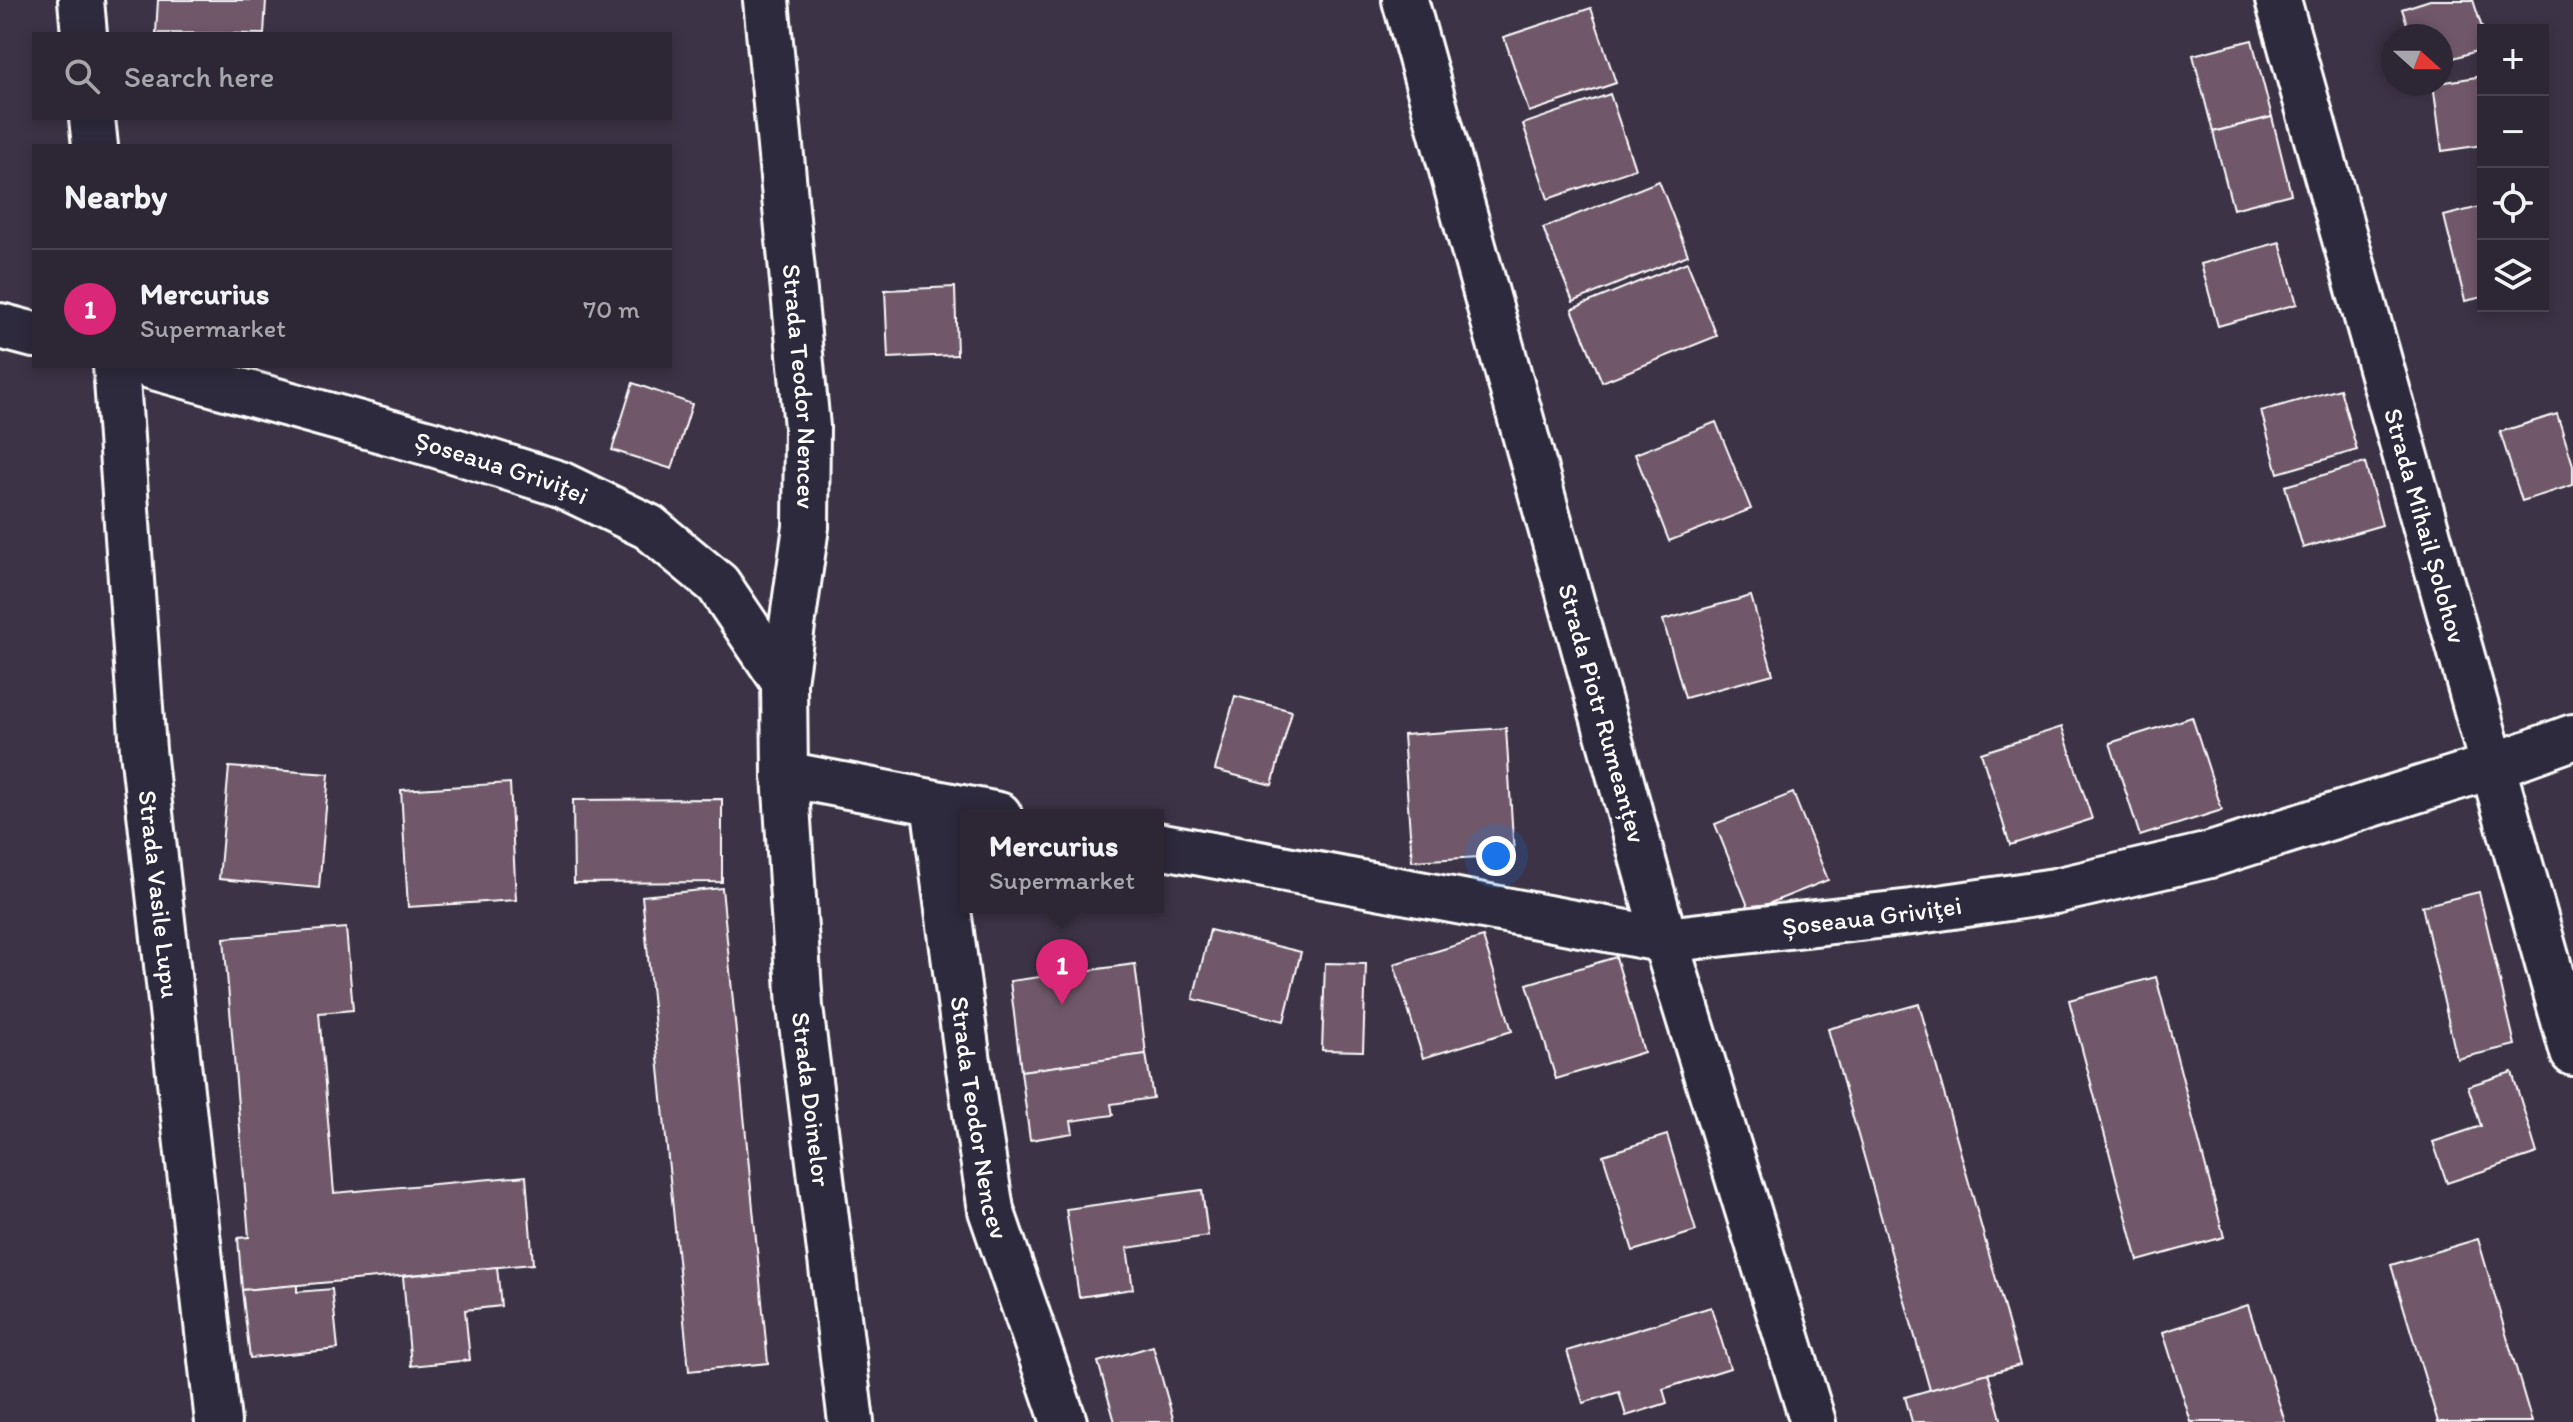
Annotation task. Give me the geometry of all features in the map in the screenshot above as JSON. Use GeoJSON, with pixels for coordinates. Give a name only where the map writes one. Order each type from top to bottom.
{"type":"FeatureCollection","features":[{"type":"Feature","properties":{"kind":"street"},"geometry":{"type":"LineString","coordinates":[[81,0],[84,32]]}},
{"type":"Feature","properties":{"kind":"street","name":"Strada Teodor Nencev"},"geometry":{"type":"LineString","coordinates":[[766,0],[807,427],[806,527],[784,682],[785,774]]}},
{"type":"Feature","properties":{"kind":"street","name":"Strada Piotr Rumeanțev"},"geometry":{"type":"LineString","coordinates":[[1405,0],[1665,940],[1813,1422]]}},
{"type":"Feature","properties":{"kind":"street","name":"Strada Mihail Șolohov"},"geometry":{"type":"LineString","coordinates":[[2278,0],[2573,1053]]}},
{"type":"Feature","properties":{"kind":"street"},"geometry":{"type":"LineString","coordinates":[[92,120],[95,144]]}},
{"type":"Feature","properties":{"kind":"street"},"geometry":{"type":"LineString","coordinates":[[0,326],[32,334]]}},
{"type":"Feature","properties":{"kind":"street","name":"Strada Vasile Lupu"},"geometry":{"type":"LineString","coordinates":[[116,368],[143,750],[218,1422]]}},
{"type":"Feature","properties":{"kind":"street","name":"Șoseaua Griviţei"},"geometry":{"type":"LineString","coordinates":[[157,368],[436,445],[560,484],[649,527],[718,584],[784,682]]}},
{"type":"Feature","properties":{"kind":"street","name":"Șoseaua Griviţei"},"geometry":{"type":"LineString","coordinates":[[1164,846],[1665,940],[1912,912],[2055,891],[2210,855],[2493,766],[2573,737]]}},
{"type":"Feature","properties":{"kind":"street"},"geometry":{"type":"LineString","coordinates":[[785,774],[966,809]]}},
{"type":"Feature","properties":{"kind":"street","name":"Strada Doinelor"},"geometry":{"type":"LineString","coordinates":[[785,774],[800,1007],[851,1422]]}},
{"type":"Feature","properties":{"kind":"street","name":"Strada Teodor Nencev"},"geometry":{"type":"LineString","coordinates":[[934,803],[991,1210],[1064,1422]]}},
{"type":"Feature","properties":{"kind":"building"},"geometry":{"type":"Polygon","coordinates":[[[158,0],[266,0],[264,32],[156,32],[158,0]]]}},
{"type":"Feature","properties":{"kind":"building"},"geometry":{"type":"Polygon","coordinates":[[[2430,0],[2473,0],[2481,24],[2477,24],[2477,51],[2453,58],[2453,24],[2407,24],[2402,9],[2430,0]]]}},
{"type":"Feature","properties":{"kind":"building"},"geometry":{"type":"Polygon","coordinates":[[[1591,8],[1616,83],[1529,112],[1504,37],[1591,8]]]}},
{"type":"Feature","properties":{"kind":"building"},"geometry":{"type":"Polygon","coordinates":[[[2252,40],[2272,117],[2213,132],[2193,55],[2252,40]]]}},
{"type":"Feature","properties":{"kind":"building"},"geometry":{"type":"Polygon","coordinates":[[[2477,77],[2477,146],[2442,151],[2435,96],[2453,96],[2453,81],[2477,77]]]}},
{"type":"Feature","properties":{"kind":"building"},"geometry":{"type":"Polygon","coordinates":[[[1610,94],[1635,169],[1548,199],[1523,124],[1610,94]]]}},
{"type":"Feature","properties":{"kind":"building"},"geometry":{"type":"Polygon","coordinates":[[[2272,117],[2291,194],[2233,209],[2213,132],[2272,117]]]}},
{"type":"Feature","properties":{"kind":"building"},"geometry":{"type":"Polygon","coordinates":[[[1659,181],[1688,255],[1573,302],[1543,228],[1659,181]]]}},
{"type":"Feature","properties":{"kind":"building"},"geometry":{"type":"Polygon","coordinates":[[[2477,208],[2477,298],[2465,301],[2444,216],[2477,208]]]}},
{"type":"Feature","properties":{"kind":"building"},"geometry":{"type":"Polygon","coordinates":[[[2280,242],[2297,304],[2218,326],[2201,264],[2280,242]]]}},
{"type":"Feature","properties":{"kind":"building"},"geometry":{"type":"Polygon","coordinates":[[[1687,262],[1717,336],[1602,382],[1572,309],[1687,262]]]}},
{"type":"Feature","properties":{"kind":"building"},"geometry":{"type":"Polygon","coordinates":[[[955,287],[957,355],[888,358],[885,290],[955,287]]]}},
{"type":"Feature","properties":{"kind":"building"},"geometry":{"type":"Polygon","coordinates":[[[633,383],[692,404],[672,469],[612,450],[633,383]]]}},
{"type":"Feature","properties":{"kind":"building"},"geometry":{"type":"Polygon","coordinates":[[[2340,389],[2357,450],[2278,473],[2261,411],[2340,389]]]}},
{"type":"Feature","properties":{"kind":"building"},"geometry":{"type":"Polygon","coordinates":[[[2557,414],[2573,465],[2573,485],[2522,501],[2500,432],[2557,414]]]}},
{"type":"Feature","properties":{"kind":"building"},"geometry":{"type":"Polygon","coordinates":[[[1716,422],[1751,509],[1669,541],[1635,454],[1716,422]]]}},
{"type":"Feature","properties":{"kind":"building"},"geometry":{"type":"Polygon","coordinates":[[[2365,463],[2382,525],[2303,548],[2285,486],[2365,463]]]}},
{"type":"Feature","properties":{"kind":"building"},"geometry":{"type":"Polygon","coordinates":[[[1751,596],[1773,674],[1685,698],[1663,620],[1751,596]]]}},
{"type":"Feature","properties":{"kind":"building"},"geometry":{"type":"Polygon","coordinates":[[[1235,696],[1292,711],[1272,785],[1215,770],[1235,696]]]}},
{"type":"Feature","properties":{"kind":"building"},"geometry":{"type":"Polygon","coordinates":[[[2192,717],[2222,810],[2140,836],[2110,743],[2192,717]]]}},
{"type":"Feature","properties":{"kind":"building"},"geometry":{"type":"Polygon","coordinates":[[[2062,727],[2092,819],[2010,845],[1981,753],[2062,727]]]}},
{"type":"Feature","properties":{"kind":"building"},"geometry":{"type":"Polygon","coordinates":[[[1506,728],[1514,855],[1412,861],[1403,735],[1506,728]]]}},
{"type":"Feature","properties":{"kind":"building"},"geometry":{"type":"Polygon","coordinates":[[[229,767],[329,774],[319,888],[219,879],[229,767]]]}},
{"type":"Feature","properties":{"kind":"building"},"geometry":{"type":"Polygon","coordinates":[[[510,783],[516,900],[408,907],[401,790],[510,783]]]}},
{"type":"Feature","properties":{"kind":"building"},"geometry":{"type":"Polygon","coordinates":[[[1793,793],[1828,880],[1750,911],[1715,824],[1793,793]]]}},
{"type":"Feature","properties":{"kind":"building"},"geometry":{"type":"Polygon","coordinates":[[[722,799],[722,882],[574,883],[573,800],[722,799]]]}},
{"type":"Feature","properties":{"kind":"building"},"geometry":{"type":"Polygon","coordinates":[[[722,888],[768,1363],[689,1371],[642,896],[722,888]]]}},
{"type":"Feature","properties":{"kind":"building"},"geometry":{"type":"Polygon","coordinates":[[[2479,892],[2515,1045],[2457,1059],[2422,906],[2479,892]]]}},
{"type":"Feature","properties":{"kind":"building"},"geometry":{"type":"Polygon","coordinates":[[[346,928],[353,1010],[319,1013],[334,1193],[526,1176],[533,1264],[242,1290],[238,1238],[249,1237],[224,938],[346,928]]]}},
{"type":"Feature","properties":{"kind":"building"},"geometry":{"type":"Polygon","coordinates":[[[1210,930],[1301,952],[1284,1021],[1193,999],[1210,930]]]}},
{"type":"Feature","properties":{"kind":"building"},"geometry":{"type":"Polygon","coordinates":[[[1483,937],[1512,1031],[1423,1058],[1394,964],[1483,937]]]}},
{"type":"Feature","properties":{"kind":"building"},"geometry":{"type":"Polygon","coordinates":[[[1616,957],[1644,1052],[1556,1079],[1527,984],[1616,957]]]}},
{"type":"Feature","properties":{"kind":"building"},"geometry":{"type":"Polygon","coordinates":[[[1325,963],[1366,964],[1363,1051],[1322,1050],[1325,963]]]}},
{"type":"Feature","properties":{"kind":"building"},"geometry":{"type":"Polygon","coordinates":[[[1135,964],[1146,1054],[1021,1071],[1010,981],[1135,964]]]}},
{"type":"Feature","properties":{"kind":"building"},"geometry":{"type":"Polygon","coordinates":[[[2156,977],[2224,1237],[2138,1261],[2069,1000],[2156,977]]]}},
{"type":"Feature","properties":{"kind":"building"},"geometry":{"type":"Polygon","coordinates":[[[1919,1004],[2020,1365],[1930,1390],[1828,1029],[1919,1004]]]}},
{"type":"Feature","properties":{"kind":"building"},"geometry":{"type":"Polygon","coordinates":[[[1146,1054],[1153,1098],[1111,1104],[1113,1115],[1071,1121],[1073,1133],[1030,1140],[1021,1071],[1146,1054]]]}},
{"type":"Feature","properties":{"kind":"building"},"geometry":{"type":"Polygon","coordinates":[[[2512,1072],[2537,1153],[2447,1183],[2433,1142],[2481,1126],[2468,1086],[2512,1072]]]}},
{"type":"Feature","properties":{"kind":"building"},"geometry":{"type":"Polygon","coordinates":[[[1667,1135],[1696,1231],[1633,1251],[1603,1155],[1667,1135]]]}},
{"type":"Feature","properties":{"kind":"building"},"geometry":{"type":"Polygon","coordinates":[[[1202,1190],[1208,1236],[1127,1248],[1133,1289],[1079,1297],[1066,1209],[1202,1190]]]}},
{"type":"Feature","properties":{"kind":"building"},"geometry":{"type":"Polygon","coordinates":[[[2478,1239],[2532,1422],[2438,1422],[2391,1265],[2478,1239]]]}},
{"type":"Feature","properties":{"kind":"building"},"geometry":{"type":"Polygon","coordinates":[[[497,1267],[501,1306],[465,1310],[470,1360],[411,1366],[403,1276],[497,1267]]]}},
{"type":"Feature","properties":{"kind":"building"},"geometry":{"type":"Polygon","coordinates":[[[297,1285],[297,1292],[332,1289],[338,1349],[250,1358],[242,1290],[297,1285]]]}},
{"type":"Feature","properties":{"kind":"building"},"geometry":{"type":"Polygon","coordinates":[[[2248,1305],[2285,1422],[2191,1422],[2163,1332],[2248,1305]]]}},
{"type":"Feature","properties":{"kind":"building"},"geometry":{"type":"Polygon","coordinates":[[[1711,1307],[1730,1368],[1663,1389],[1667,1403],[1626,1416],[1619,1392],[1583,1403],[1567,1351],[1711,1307]]]}},
{"type":"Feature","properties":{"kind":"building"},"geometry":{"type":"Polygon","coordinates":[[[1153,1346],[1174,1422],[1115,1422],[1098,1362],[1153,1346]]]}},
{"type":"Feature","properties":{"kind":"building"},"geometry":{"type":"Polygon","coordinates":[[[1988,1373],[2002,1422],[1912,1422],[1905,1397],[1988,1373]]]}},
{"type":"Feature","properties":{"kind":"place","name":"Mercurius"},"geometry":{"type":"Point","coordinates":[1062,1005]}}]}
